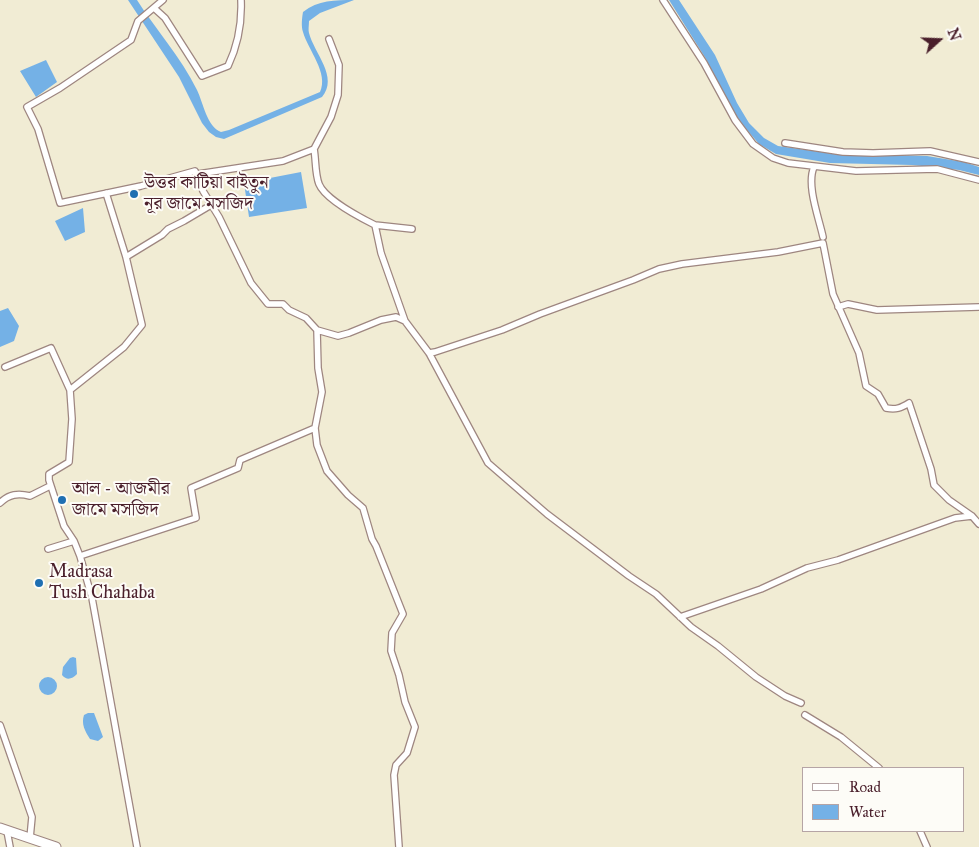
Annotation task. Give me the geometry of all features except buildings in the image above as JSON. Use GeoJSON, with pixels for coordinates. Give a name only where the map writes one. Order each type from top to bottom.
{"type":"FeatureCollection","features":[{"type":"Feature","properties":{"kind":"highway"},"geometry":{"type":"LineString","coordinates":[[4,829],[56,847]]}},
{"type":"Feature","properties":{"kind":"street"},"geometry":{"type":"LineString","coordinates":[[163,0],[140,19],[131,40],[60,88],[27,107],[38,129],[60,203],[141,186],[195,170],[203,191],[257,292],[268,304],[283,304],[289,310],[306,318],[317,330],[338,336],[381,320],[396,317],[404,321]]}},
{"type":"Feature","properties":{"kind":"street"},"geometry":{"type":"LineString","coordinates":[[154,8],[165,18],[202,76],[228,66],[236,49],[242,14],[241,0]]}},
{"type":"Feature","properties":{"kind":"street"},"geometry":{"type":"LineString","coordinates":[[664,0],[699,54],[735,120],[753,144],[772,158],[788,163],[856,171],[937,169],[979,180]]}},
{"type":"Feature","properties":{"kind":"street"},"geometry":{"type":"LineString","coordinates":[[328,39],[339,66],[338,95],[327,125],[314,149],[319,184],[325,193],[355,215],[375,225],[412,228]]}},
{"type":"Feature","properties":{"kind":"street"},"geometry":{"type":"LineString","coordinates":[[785,143],[843,152],[930,151],[979,162]]}},
{"type":"Feature","properties":{"kind":"street"},"geometry":{"type":"LineString","coordinates":[[198,174],[283,161],[314,149]]}},
{"type":"Feature","properties":{"kind":"street"},"geometry":{"type":"LineString","coordinates":[[814,167],[811,175],[811,185],[823,237]]}},
{"type":"Feature","properties":{"kind":"street"},"geometry":{"type":"LineString","coordinates":[[70,390],[124,347],[142,325],[126,257],[106,194]]}},
{"type":"Feature","properties":{"kind":"street"},"geometry":{"type":"LineString","coordinates":[[126,257],[162,235],[168,229],[184,222],[211,204]]}},
{"type":"Feature","properties":{"kind":"street"},"geometry":{"type":"LineString","coordinates":[[375,225],[381,253],[404,321],[429,353],[488,463],[547,514],[656,594],[680,616],[756,677],[801,704]]}},
{"type":"Feature","properties":{"kind":"street"},"geometry":{"type":"LineString","coordinates":[[429,353],[502,330],[633,280],[648,272],[682,264],[778,252],[822,244],[833,294],[859,353],[866,386],[878,394],[886,408],[894,410],[910,403],[931,469],[934,485],[979,524]]}},
{"type":"Feature","properties":{"kind":"street"},"geometry":{"type":"LineString","coordinates":[[838,307],[848,304],[877,310],[979,307]]}},
{"type":"Feature","properties":{"kind":"street"},"geometry":{"type":"LineString","coordinates":[[317,330],[318,368],[322,392],[315,428],[317,445],[327,471],[365,511],[372,539],[403,614],[392,632],[392,651],[405,702],[415,727],[407,752],[396,765],[394,775],[399,847]]}},
{"type":"Feature","properties":{"kind":"street"},"geometry":{"type":"LineString","coordinates":[[5,367],[51,348],[70,390],[72,420],[69,462],[49,474],[50,486],[64,526],[74,541],[80,556],[98,625],[101,651],[137,847]]}},
{"type":"Feature","properties":{"kind":"street"},"geometry":{"type":"LineString","coordinates":[[80,556],[196,518],[191,488],[238,468],[240,460],[315,428]]}},
{"type":"Feature","properties":{"kind":"street"},"geometry":{"type":"LineString","coordinates":[[0,504],[6,497],[20,494],[30,496],[50,486]]}},
{"type":"Feature","properties":{"kind":"street"},"geometry":{"type":"LineString","coordinates":[[680,616],[761,589],[807,568],[838,560],[955,518],[972,516]]}},
{"type":"Feature","properties":{"kind":"street"},"geometry":{"type":"LineString","coordinates":[[48,549],[74,541]]}},
{"type":"Feature","properties":{"kind":"street"},"geometry":{"type":"LineString","coordinates":[[805,715],[841,737],[878,767]]}},
{"type":"Feature","properties":{"kind":"street"},"geometry":{"type":"LineString","coordinates":[[0,725],[32,817],[30,838]]}},
{"type":"Feature","properties":{"kind":"street"},"geometry":{"type":"LineString","coordinates":[[4,829],[10,847]]}},
{"type":"Feature","properties":{"kind":"street"},"geometry":{"type":"LineString","coordinates":[[920,832],[927,847]]}},
{"type":"Feature","properties":{"kind":"water"},"geometry":{"type":"Polygon","coordinates":[[[128,0],[137,0],[176,55],[191,78],[209,120],[221,132],[320,92],[322,77],[303,32],[303,12],[321,3],[354,0],[320,13],[309,21],[309,33],[327,73],[327,89],[322,97],[224,139],[216,137],[209,132],[202,123],[179,77],[128,0]]]}},
{"type":"Feature","properties":{"kind":"water"},"geometry":{"type":"Polygon","coordinates":[[[669,0],[679,0],[715,55],[737,103],[749,123],[764,138],[778,146],[828,153],[927,156],[964,162],[979,167],[979,175],[959,170],[912,165],[830,163],[776,154],[759,144],[741,123],[722,92],[706,59],[669,0]]]}},
{"type":"Feature","properties":{"kind":"water"},"geometry":{"type":"Polygon","coordinates":[[[46,60],[57,82],[36,97],[20,71],[46,60]]]}},
{"type":"Feature","properties":{"kind":"water"},"geometry":{"type":"Polygon","coordinates":[[[301,172],[307,208],[249,217],[244,183],[301,172]]]}},
{"type":"Feature","properties":{"kind":"water"},"geometry":{"type":"Polygon","coordinates":[[[83,208],[85,232],[65,241],[55,221],[83,208]]]}},
{"type":"Feature","properties":{"kind":"water"},"geometry":{"type":"Polygon","coordinates":[[[8,308],[19,326],[14,341],[0,347],[0,311],[8,308]]]}},
{"type":"Feature","properties":{"kind":"water"},"geometry":{"type":"Polygon","coordinates":[[[73,657],[76,658],[77,674],[68,679],[62,675],[63,667],[73,657]]]}},
{"type":"Feature","properties":{"kind":"water"},"geometry":{"type":"Polygon","coordinates":[[[48,677],[56,682],[57,686],[52,694],[48,695],[40,690],[39,686],[44,678],[48,677]]]}},
{"type":"Feature","properties":{"kind":"water"},"geometry":{"type":"Polygon","coordinates":[[[94,713],[103,737],[98,741],[90,739],[84,727],[84,715],[94,713]]]}},
{"type":"Feature","properties":{"kind":"place","name":"উত্তর কাটিয়া বাইতুন নূর জামে মসজিদ"},"geometry":{"type":"Point","coordinates":[134,194]}},
{"type":"Feature","properties":{"kind":"place","name":"আল - আজমীর জামে মসজিদ"},"geometry":{"type":"Point","coordinates":[62,500]}},
{"type":"Feature","properties":{"kind":"place","name":"Madrasa Tush Chahaba"},"geometry":{"type":"Point","coordinates":[39,583]}}]}
